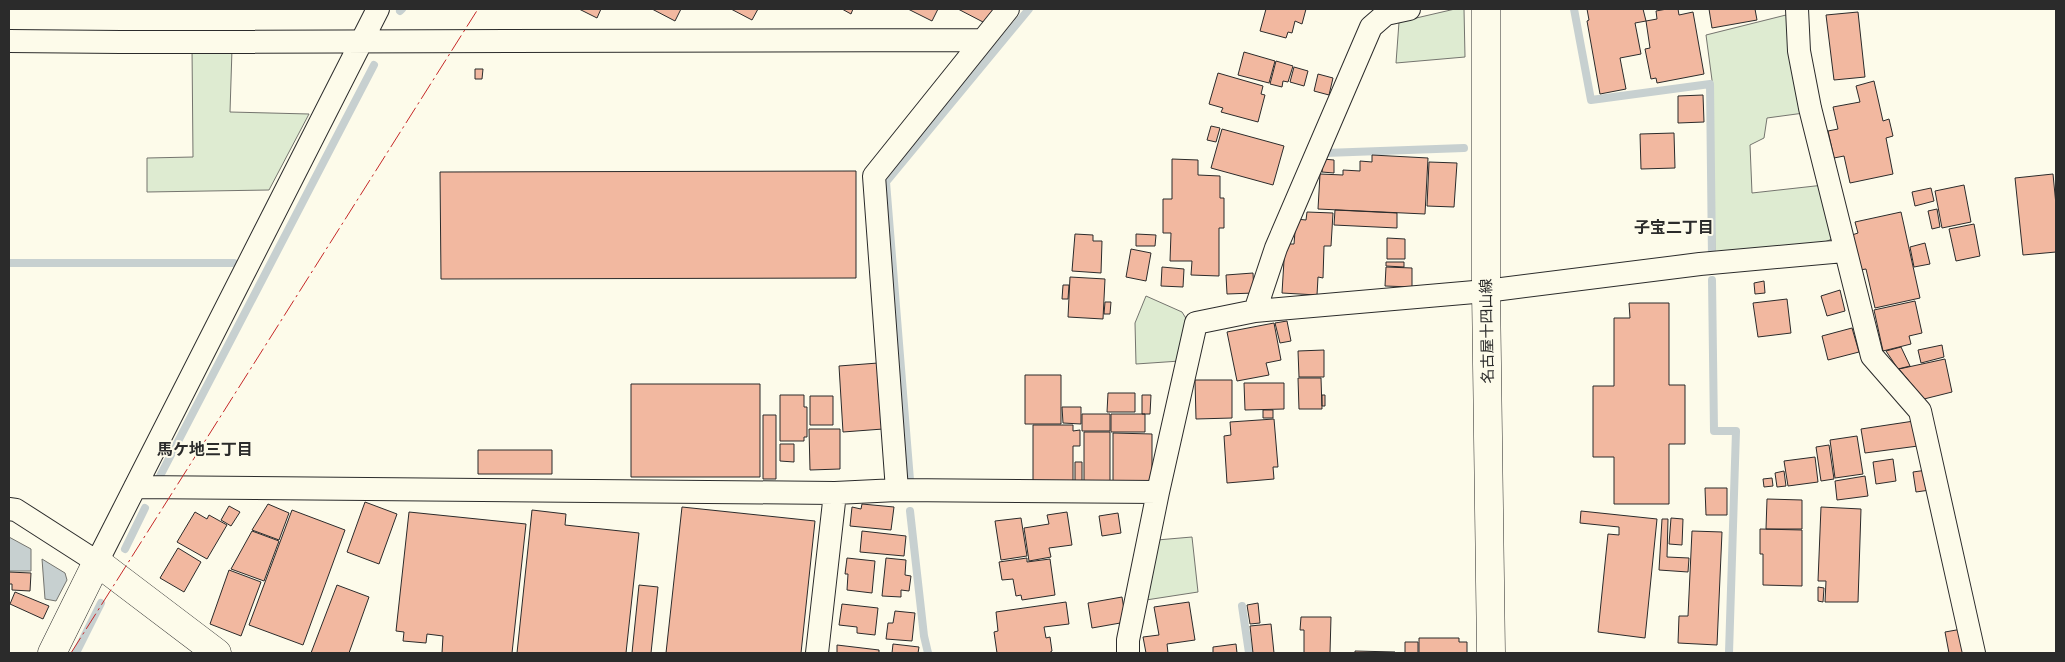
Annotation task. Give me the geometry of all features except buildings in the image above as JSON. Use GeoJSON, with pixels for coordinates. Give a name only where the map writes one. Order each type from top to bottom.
{"type":"FeatureCollection","features":[{"type":"Feature","properties":{"kind":"main road","name":"名古屋十四山線"},"geometry":{"type":"LineString","coordinates":[[1486,9],[1486,291],[1491,653]]}},
{"type":"Feature","properties":{"kind":"main road"},"geometry":{"type":"LineString","coordinates":[[52,653],[97,562],[217,653]]}},
{"type":"Feature","properties":{"kind":"street"},"geometry":{"type":"LineString","coordinates":[[11,508],[97,562],[378,9]]}},
{"type":"Feature","properties":{"kind":"street"},"geometry":{"type":"LineString","coordinates":[[897,490],[874,176],[1008,9]]}},
{"type":"Feature","properties":{"kind":"street"},"geometry":{"type":"LineString","coordinates":[[1255,311],[1276,248],[1371,27],[1386,14],[1409,9]]}},
{"type":"Feature","properties":{"kind":"street"},"geometry":{"type":"LineString","coordinates":[[1797,9],[1799,51],[1810,108],[1844,251],[1872,356],[1920,410],[1974,653]]}},
{"type":"Feature","properties":{"kind":"street"},"geometry":{"type":"LineString","coordinates":[[9,40],[121,42],[982,40]]}},
{"type":"Feature","properties":{"kind":"street"},"geometry":{"type":"LineString","coordinates":[[1128,653],[1128,640],[1158,492],[1196,322],[1255,311],[1486,291],[1700,264],[1844,251]]}},
{"type":"Feature","properties":{"kind":"street"},"geometry":{"type":"LineString","coordinates":[[136,487],[835,493],[897,490],[1158,492]]}},
{"type":"Feature","properties":{"kind":"street"},"geometry":{"type":"LineString","coordinates":[[817,653],[835,493]]}},
{"type":"Feature","properties":{"kind":"green space"},"geometry":{"type":"Polygon","coordinates":[[[1455,9],[1464,9],[1465,57],[1396,63],[1399,22],[1455,9]]]}},
{"type":"Feature","properties":{"kind":"green space"},"geometry":{"type":"Polygon","coordinates":[[[1790,14],[1804,113],[1767,118],[1764,138],[1750,145],[1752,193],[1824,185],[1834,238],[1811,248],[1715,257],[1712,80],[1706,35],[1790,14]]]}},
{"type":"Feature","properties":{"kind":"green space"},"geometry":{"type":"Polygon","coordinates":[[[192,48],[232,49],[230,112],[309,114],[269,190],[147,192],[147,158],[193,157],[192,48]]]}},
{"type":"Feature","properties":{"kind":"green space"},"geometry":{"type":"Polygon","coordinates":[[[1146,296],[1182,312],[1187,320],[1180,361],[1136,364],[1135,323],[1146,296]]]}},
{"type":"Feature","properties":{"kind":"green space"},"geometry":{"type":"Polygon","coordinates":[[[1192,537],[1198,592],[1146,600],[1157,540],[1192,537]]]}},
{"type":"Feature","properties":{"kind":"shaded area"},"geometry":{"type":"Polygon","coordinates":[[[9,537],[31,549],[31,571],[9,571],[9,537]]]}},
{"type":"Feature","properties":{"kind":"shaded area"},"geometry":{"type":"Polygon","coordinates":[[[42,559],[65,573],[67,580],[56,601],[45,599],[42,559]]]}},
{"type":"Feature","properties":{"kind":"waterway"},"geometry":{"type":"LineString","coordinates":[[910,480],[886,182],[1029,9]]}},
{"type":"Feature","properties":{"kind":"waterway"},"geometry":{"type":"LineString","coordinates":[[1574,9],[1591,100],[1710,84],[1712,258]]}},
{"type":"Feature","properties":{"kind":"waterway"},"geometry":{"type":"LineString","coordinates":[[160,476],[374,65]]}},
{"type":"Feature","properties":{"kind":"waterway"},"geometry":{"type":"LineString","coordinates":[[1325,153],[1464,148]]}},
{"type":"Feature","properties":{"kind":"waterway"},"geometry":{"type":"LineString","coordinates":[[9,263],[234,263]]}},
{"type":"Feature","properties":{"kind":"waterway"},"geometry":{"type":"LineString","coordinates":[[1712,280],[1714,431],[1736,431],[1729,653]]}},
{"type":"Feature","properties":{"kind":"waterway"},"geometry":{"type":"LineString","coordinates":[[125,549],[145,508]]}},
{"type":"Feature","properties":{"kind":"waterway"},"geometry":{"type":"LineString","coordinates":[[910,511],[924,636],[928,653]]}},
{"type":"Feature","properties":{"kind":"waterway"},"geometry":{"type":"LineString","coordinates":[[76,653],[101,603]]}},
{"type":"Feature","properties":{"kind":"waterway"},"geometry":{"type":"LineString","coordinates":[[1242,606],[1249,653]]}},
{"type":"Feature","properties":{"kind":"power"},"geometry":{"type":"LineString","coordinates":[[71,653],[478,9]]}},
{"type":"Feature","properties":{"kind":"district","name":"子宝二丁目"},"geometry":{"type":"Point","coordinates":[1674,227]}},
{"type":"Feature","properties":{"kind":"district","name":"馬ケ地三丁目"},"geometry":{"type":"Point","coordinates":[205,449]}}]}
